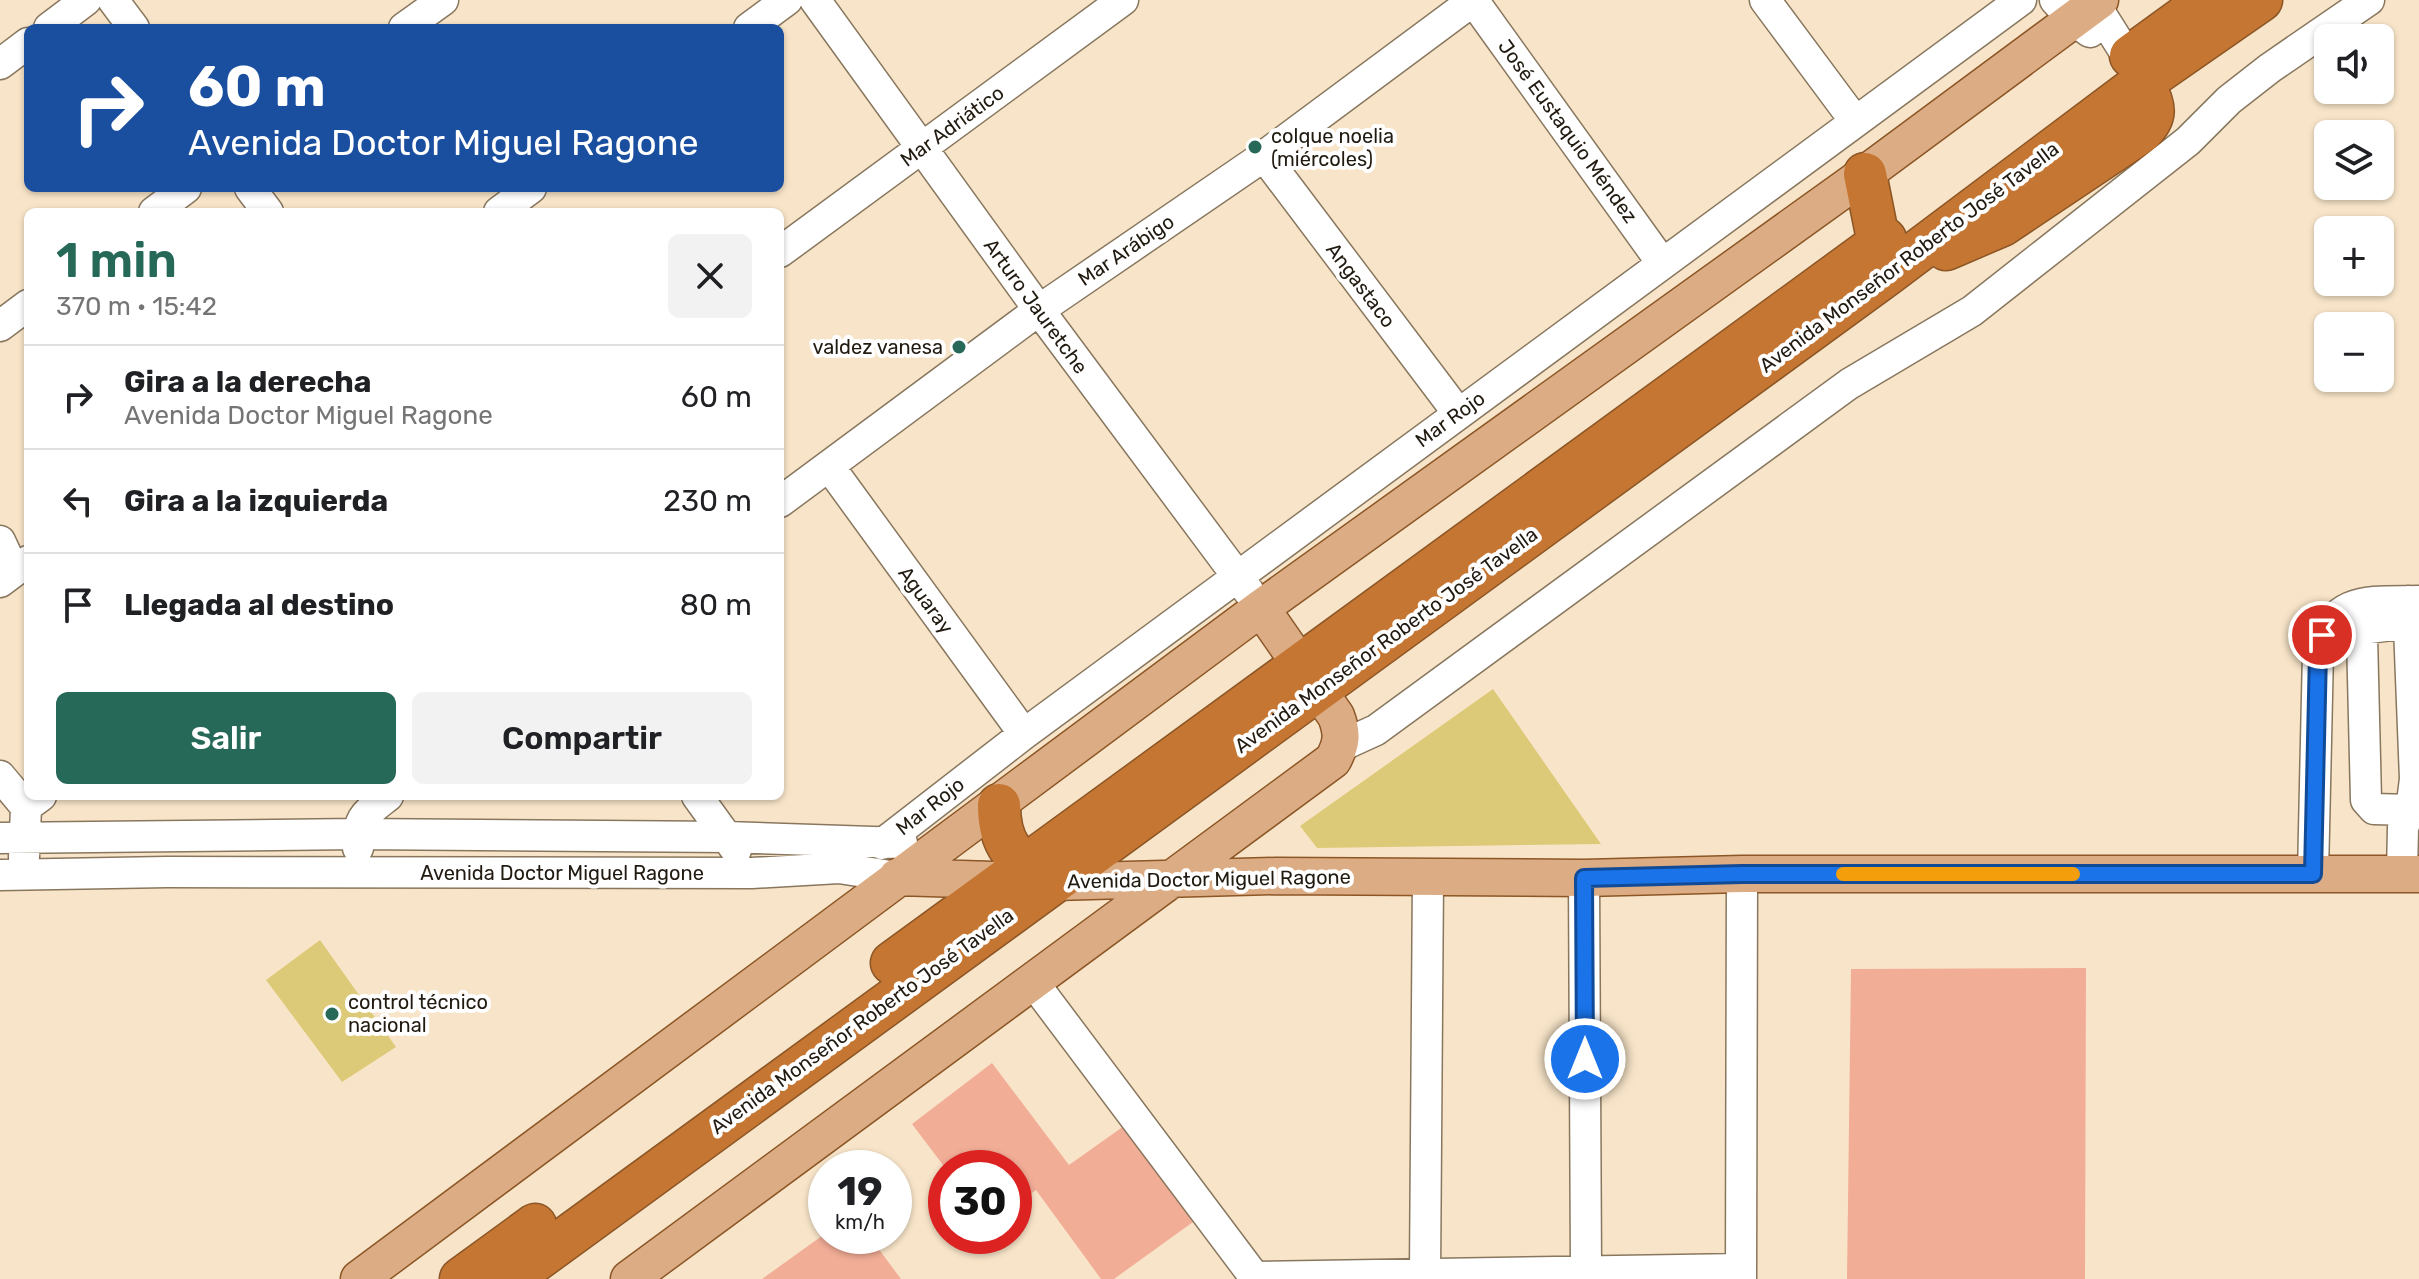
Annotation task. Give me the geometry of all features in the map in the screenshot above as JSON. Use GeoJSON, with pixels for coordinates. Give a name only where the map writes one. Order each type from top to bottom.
{"type":"FeatureCollection","features":[{"type":"Feature","properties":{"kind":"highway","name":"Avenida Monseñor Roberto José Tavella"},"geometry":{"type":"LineString","coordinates":[[2136,70],[2208,0]]}},
{"type":"Feature","properties":{"kind":"highway","name":"Avenida Monseñor Roberto José Tavella"},"geometry":{"type":"LineString","coordinates":[[461,1279],[1310,677],[2136,70],[2261,0]]}},
{"type":"Feature","properties":{"kind":"highway"},"geometry":{"type":"LineString","coordinates":[[1865,174],[1882,259],[2002,225],[2141,132],[2151,121],[2154,112],[2136,70]]}},
{"type":"Feature","properties":{"kind":"highway"},"geometry":{"type":"LineString","coordinates":[[999,805],[1003,838],[1027,876]]}},
{"type":"Feature","properties":{"kind":"highway","name":"Avenida Monseñor Roberto José Tavella"},"geometry":{"type":"LineString","coordinates":[[510,1279],[1027,876]]}},
{"type":"Feature","properties":{"kind":"main road"},"geometry":{"type":"LineString","coordinates":[[359,1279],[1261,608],[1865,174],[2083,5]]}},
{"type":"Feature","properties":{"kind":"main road"},"geometry":{"type":"LineString","coordinates":[[629,1279],[1333,760],[1341,746],[1342,732],[1336,716],[1261,608]]}},
{"type":"Feature","properties":{"kind":"main road"},"geometry":{"type":"LineString","coordinates":[[1246,826],[1248,852],[1253,864],[1276,876]]}},
{"type":"Feature","properties":{"kind":"main road","name":"Avenida Doctor Miguel Ragone"},"geometry":{"type":"LineString","coordinates":[[897,877],[1027,876],[1171,880],[1276,876],[1584,878],[1742,874],[2410,874]]}},
{"type":"Feature","properties":{"kind":"street"},"geometry":{"type":"LineString","coordinates":[[54,24],[86,0]]}},
{"type":"Feature","properties":{"kind":"street"},"geometry":{"type":"LineString","coordinates":[[113,0],[131,24]]}},
{"type":"Feature","properties":{"kind":"street"},"geometry":{"type":"LineString","coordinates":[[410,24],[443,0]]}},
{"type":"Feature","properties":{"kind":"street"},"geometry":{"type":"LineString","coordinates":[[754,24],[787,0]]}},
{"type":"Feature","properties":{"kind":"street","name":"Arturo Jauretche"},"geometry":{"type":"LineString","coordinates":[[815,0],[1039,310],[1261,608]]}},
{"type":"Feature","properties":{"kind":"street","name":"Mar Adriático"},"geometry":{"type":"LineString","coordinates":[[784,249],[1123,0]]}},
{"type":"Feature","properties":{"kind":"street","name":"Mar Arábigo"},"geometry":{"type":"LineString","coordinates":[[784,499],[1039,310],[1264,156],[1473,0]]}},
{"type":"Feature","properties":{"kind":"street","name":"José Eustaquio Méndez"},"geometry":{"type":"LineString","coordinates":[[1473,0],[1662,263]]}},
{"type":"Feature","properties":{"kind":"street"},"geometry":{"type":"LineString","coordinates":[[1765,0],[1855,121]]}},
{"type":"Feature","properties":{"kind":"street","name":"Mar Rojo"},"geometry":{"type":"LineString","coordinates":[[882,844],[1237,576],[2021,0]]}},
{"type":"Feature","properties":{"kind":"street"},"geometry":{"type":"LineString","coordinates":[[1341,746],[1376,730],[1849,384],[1972,311],[2188,141],[2229,100],[2369,0]]}},
{"type":"Feature","properties":{"kind":"street"},"geometry":{"type":"LineString","coordinates":[[2083,5],[2136,70]]}},
{"type":"Feature","properties":{"kind":"street"},"geometry":{"type":"LineString","coordinates":[[0,64],[24,46]]}},
{"type":"Feature","properties":{"kind":"street","name":"Angastaco"},"geometry":{"type":"LineString","coordinates":[[1264,156],[1458,413]]}},
{"type":"Feature","properties":{"kind":"street"},"geometry":{"type":"LineString","coordinates":[[159,208],[181,192]]}},
{"type":"Feature","properties":{"kind":"street"},"geometry":{"type":"LineString","coordinates":[[504,208],[526,192]]}},
{"type":"Feature","properties":{"kind":"street"},"geometry":{"type":"LineString","coordinates":[[0,326],[24,308]]}},
{"type":"Feature","properties":{"kind":"street","name":"Aguaray"},"geometry":{"type":"LineString","coordinates":[[829,466],[1024,734]]}},
{"type":"Feature","properties":{"kind":"street"},"geometry":{"type":"LineString","coordinates":[[0,541],[14,571]]}},
{"type":"Feature","properties":{"kind":"street"},"geometry":{"type":"LineString","coordinates":[[2313,874],[2318,652],[2322,635],[2331,620],[2345,608],[2362,602],[2412,608]]}},
{"type":"Feature","properties":{"kind":"street"},"geometry":{"type":"LineString","coordinates":[[2411,810],[2374,809],[2366,800],[2362,636],[2369,628],[2412,608]]}},
{"type":"Feature","properties":{"kind":"street"},"geometry":{"type":"LineString","coordinates":[[2410,874],[2403,827],[2411,810],[2415,779],[2412,608]]}},
{"type":"Feature","properties":{"kind":"street"},"geometry":{"type":"LineString","coordinates":[[0,776],[22,819],[12,875]]}},
{"type":"Feature","properties":{"kind":"street"},"geometry":{"type":"LineString","coordinates":[[360,873],[359,821],[383,800]]}},
{"type":"Feature","properties":{"kind":"street"},"geometry":{"type":"LineString","coordinates":[[700,800],[752,873]]}},
{"type":"Feature","properties":{"kind":"street","name":"Avenida Doctor Miguel Ragone"},"geometry":{"type":"LineString","coordinates":[[22,819],[357,834],[727,837],[882,844],[949,839]]}},
{"type":"Feature","properties":{"kind":"street","name":"Avenida Doctor Miguel Ragone"},"geometry":{"type":"LineString","coordinates":[[12,875],[167,872],[752,873],[839,868],[897,877]]}},
{"type":"Feature","properties":{"kind":"street"},"geometry":{"type":"LineString","coordinates":[[1033,982],[1255,1278],[1586,1271],[1741,1274],[1742,874]]}},
{"type":"Feature","properties":{"kind":"street"},"geometry":{"type":"LineString","coordinates":[[1425,1273],[1428,877]]}},
{"type":"Feature","properties":{"kind":"street"},"geometry":{"type":"LineString","coordinates":[[1584,878],[1586,1271]]}},
{"type":"Feature","properties":{"kind":"shaded area"},"geometry":{"type":"Polygon","coordinates":[[[2086,968],[2085,1279],[1847,1279],[1851,969],[2086,968]]]}},
{"type":"Feature","properties":{"kind":"shaded area"},"geometry":{"type":"Polygon","coordinates":[[[992,1063],[1069,1165],[1124,1126],[1193,1222],[1114,1279],[1101,1279],[1036,1190],[1032,1193],[1032,1150],[932,1150],[912,1124],[992,1063]]]}},
{"type":"Feature","properties":{"kind":"shaded area"},"geometry":{"type":"Polygon","coordinates":[[[808,1246],[808,1254],[882,1254],[901,1279],[762,1279],[808,1246]]]}},
{"type":"Feature","properties":{"kind":"building"},"geometry":{"type":"Polygon","coordinates":[[[1493,689],[1601,844],[1317,848],[1300,826],[1493,689]]]}},
{"type":"Feature","properties":{"kind":"building","name":"control técnico nacional"},"geometry":{"type":"Polygon","coordinates":[[[320,940],[396,1047],[342,1082],[266,980],[320,940]]]}},
{"type":"Feature","properties":{"kind":"slow traffic"},"geometry":{"type":"LineString","coordinates":[[1843,874],[2073,874]]}},
{"type":"Feature","properties":{"kind":"place","name":"colque noelia (miércoles)"},"geometry":{"type":"Point","coordinates":[1255,147]}},
{"type":"Feature","properties":{"kind":"place","name":"valdez vanesa"},"geometry":{"type":"Point","coordinates":[959,347]}},
{"type":"Feature","properties":{"kind":"place","name":"control técnico nacional"},"geometry":{"type":"Point","coordinates":[332,1014]}},
{"type":"Feature","properties":{"kind":"route"},"geometry":{"type":"LineString","coordinates":[[1585,1059],[1584,878],[1742,874],[2313,874],[2318,652],[2322,635]]}}]}
